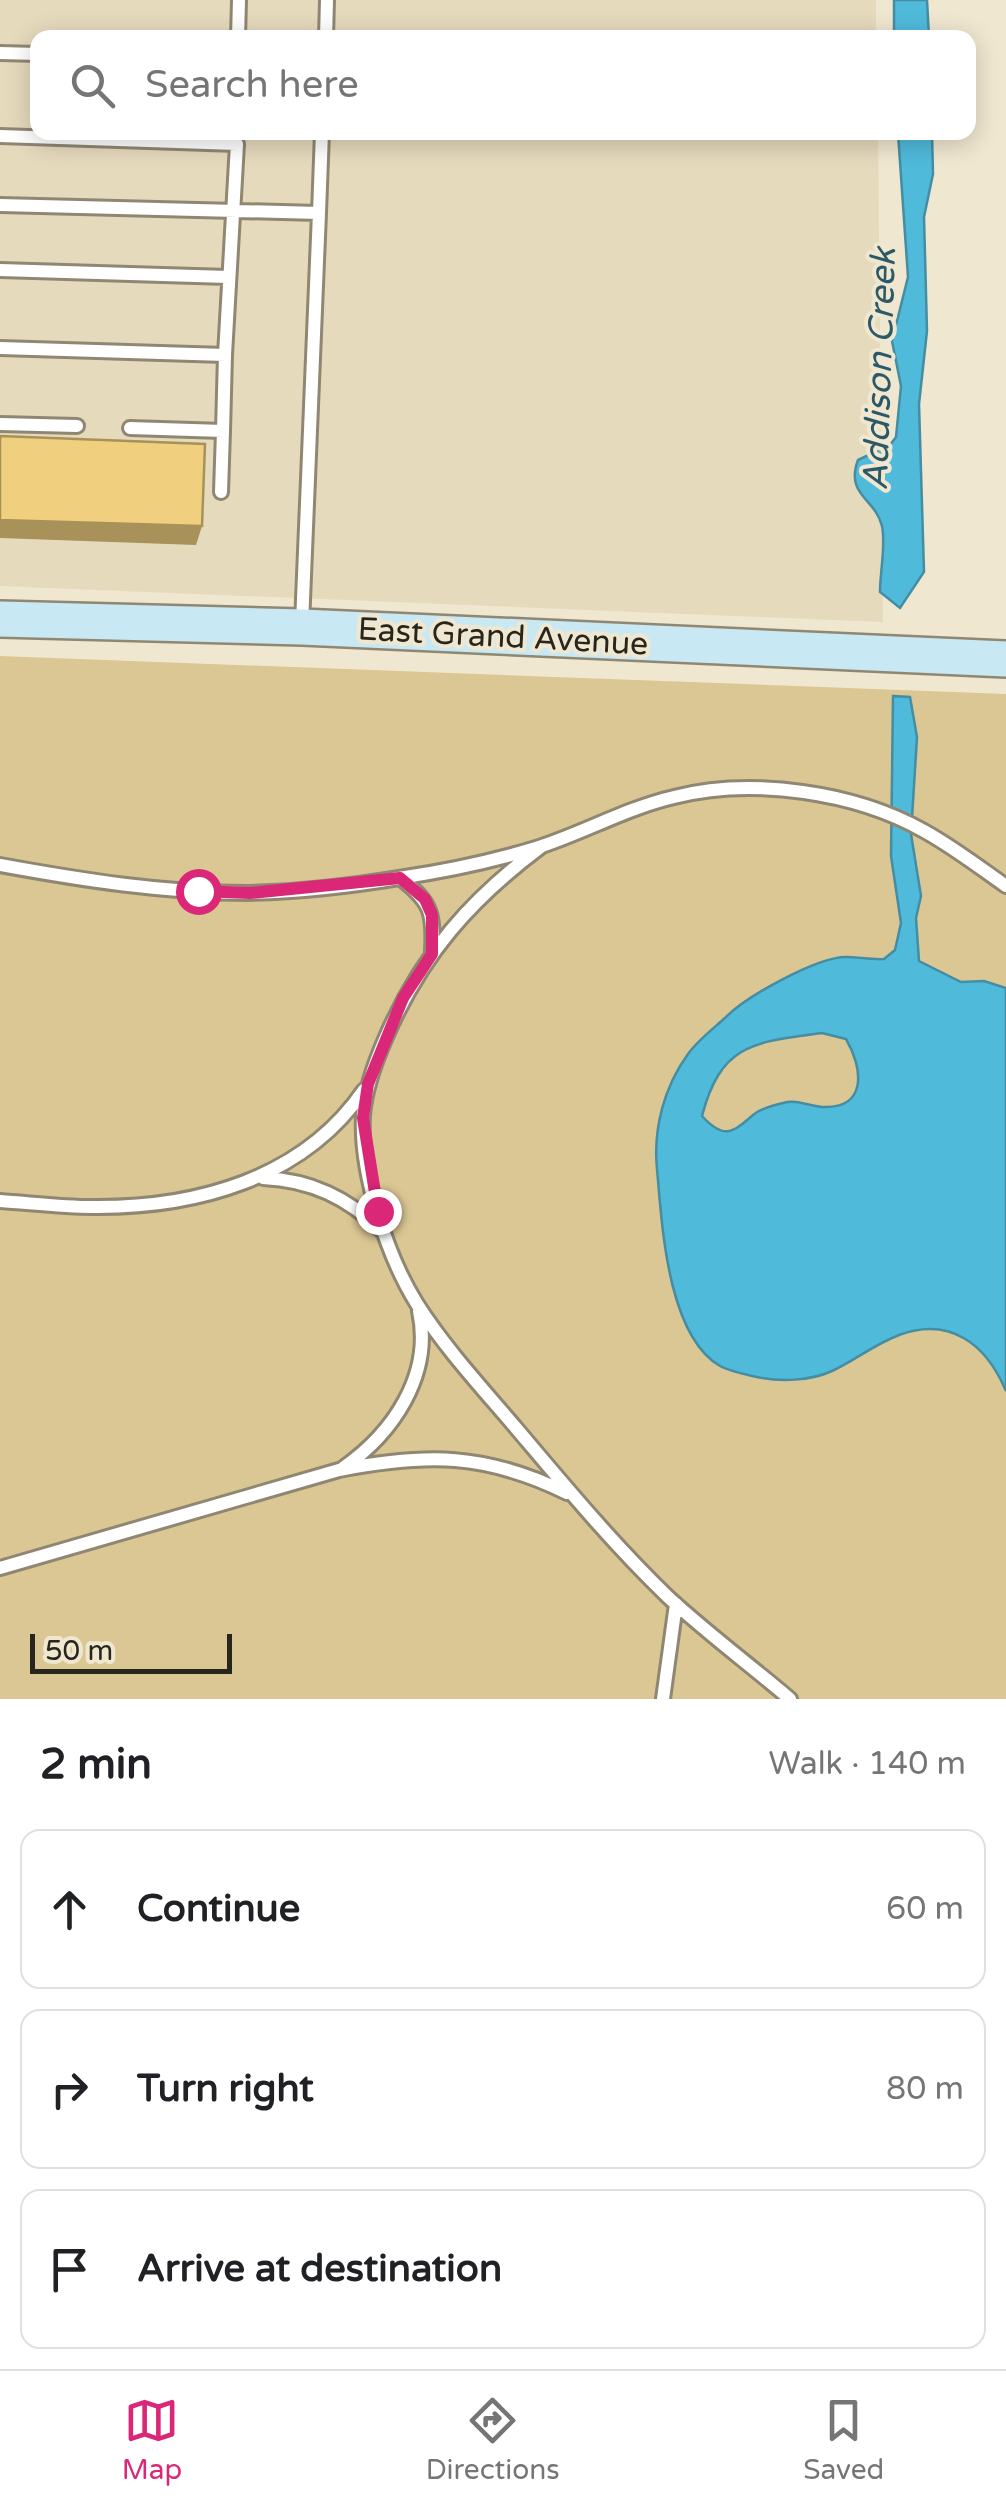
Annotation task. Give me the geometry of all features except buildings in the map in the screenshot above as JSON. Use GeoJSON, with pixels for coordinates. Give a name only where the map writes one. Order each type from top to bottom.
{"type":"FeatureCollection","features":[{"type":"Feature","properties":{"kind":"main road","name":"East Grand Avenue"},"geometry":{"type":"LineString","coordinates":[[0,619],[302,627],[1006,659]]}},
{"type":"Feature","properties":{"kind":"lane"},"geometry":{"type":"LineString","coordinates":[[238,30],[239,0]]}},
{"type":"Feature","properties":{"kind":"lane"},"geometry":{"type":"LineString","coordinates":[[326,30],[328,0]]}},
{"type":"Feature","properties":{"kind":"lane"},"geometry":{"type":"LineString","coordinates":[[0,53],[30,54]]}},
{"type":"Feature","properties":{"kind":"lane"},"geometry":{"type":"LineString","coordinates":[[0,136],[30,137]]}},
{"type":"Feature","properties":{"kind":"lane"},"geometry":{"type":"LineString","coordinates":[[118,140],[237,144],[221,492]]}},
{"type":"Feature","properties":{"kind":"lane"},"geometry":{"type":"LineString","coordinates":[[302,627],[322,140]]}},
{"type":"Feature","properties":{"kind":"lane"},"geometry":{"type":"LineString","coordinates":[[0,205],[319,214]]}},
{"type":"Feature","properties":{"kind":"lane"},"geometry":{"type":"LineString","coordinates":[[0,270],[228,276]]}},
{"type":"Feature","properties":{"kind":"lane"},"geometry":{"type":"LineString","coordinates":[[0,348],[226,355]]}},
{"type":"Feature","properties":{"kind":"lane"},"geometry":{"type":"LineString","coordinates":[[0,424],[77,426]]}},
{"type":"Feature","properties":{"kind":"lane"},"geometry":{"type":"LineString","coordinates":[[130,428],[223,431]]}},
{"type":"Feature","properties":{"kind":"lane"},"geometry":{"type":"LineString","coordinates":[[0,865],[84,880],[215,892],[266,892],[400,878],[480,863],[542,846],[643,806],[710,790],[784,791],[869,808],[922,830],[1006,886]]}},
{"type":"Feature","properties":{"kind":"lane"},"geometry":{"type":"LineString","coordinates":[[260,1178],[307,1148],[353,1106],[368,1084],[403,998],[432,954],[462,915],[496,881],[542,846]]}},
{"type":"Feature","properties":{"kind":"lane"},"geometry":{"type":"LineString","coordinates":[[400,878],[425,899],[432,915],[432,954]]}},
{"type":"Feature","properties":{"kind":"lane"},"geometry":{"type":"LineString","coordinates":[[368,1084],[363,1118],[372,1190],[382,1231],[417,1304],[466,1370],[573,1496],[676,1604],[790,1699]]}},
{"type":"Feature","properties":{"kind":"lane"},"geometry":{"type":"LineString","coordinates":[[0,1200],[92,1208],[174,1200],[260,1178],[284,1179],[343,1198],[382,1231]]}},
{"type":"Feature","properties":{"kind":"lane"},"geometry":{"type":"LineString","coordinates":[[340,1470],[383,1435],[410,1390],[422,1344],[417,1304]]}},
{"type":"Feature","properties":{"kind":"lane"},"geometry":{"type":"LineString","coordinates":[[0,1568],[340,1470],[405,1460],[476,1461],[531,1476],[573,1496]]}},
{"type":"Feature","properties":{"kind":"lane"},"geometry":{"type":"LineString","coordinates":[[663,1699],[676,1604]]}},
{"type":"Feature","properties":{"kind":"shaded area"},"geometry":{"type":"Polygon","coordinates":[[[0,0],[876,0],[876,30],[30,30],[30,140],[878,140],[883,622],[0,586],[0,0]]]}},
{"type":"Feature","properties":{"kind":"shaded area"},"geometry":{"type":"Polygon","coordinates":[[[0,656],[1006,694],[1006,1699],[0,1699],[0,656]]]}},
{"type":"Feature","properties":{"kind":"water"},"geometry":{"type":"Polygon","coordinates":[[[894,0],[927,0],[929,30],[894,30],[894,0]]]}},
{"type":"Feature","properties":{"kind":"water"},"geometry":{"type":"Polygon","coordinates":[[[898,140],[932,140],[933,174],[924,217],[927,331],[919,404],[924,572],[900,608],[880,592],[882,526],[858,489],[855,472],[858,460],[890,445],[896,437],[901,386],[892,341],[908,277],[898,140]]]}},
{"type":"Feature","properties":{"kind":"water"},"geometry":{"type":"Polygon","coordinates":[[[893,696],[910,697],[917,737],[911,834],[921,896],[916,918],[919,961],[961,982],[984,981],[1006,988],[1006,1391],[977,1348],[964,1338],[934,1329],[899,1335],[814,1377],[775,1380],[729,1370],[702,1351],[688,1330],[671,1276],[656,1154],[662,1109],[672,1080],[701,1039],[736,1008],[766,989],[818,963],[846,957],[884,959],[895,950],[901,923],[891,856],[893,696]],[[822,1033],[744,1050],[719,1074],[702,1116],[716,1128],[728,1131],[759,1111],[779,1104],[822,1107],[848,1101],[858,1085],[858,1074],[846,1039],[822,1033]]]}},
{"type":"Feature","properties":{"kind":"route"},"geometry":{"type":"LineString","coordinates":[[198,891],[250,893],[400,878],[425,899],[432,915],[432,954],[403,998],[368,1084],[363,1118],[378,1211]]}},
{"type":"Feature","properties":{"kind":"water label","name":"Addison Creek"},"geometry":{"type":"Point","coordinates":[879,369]}}]}
